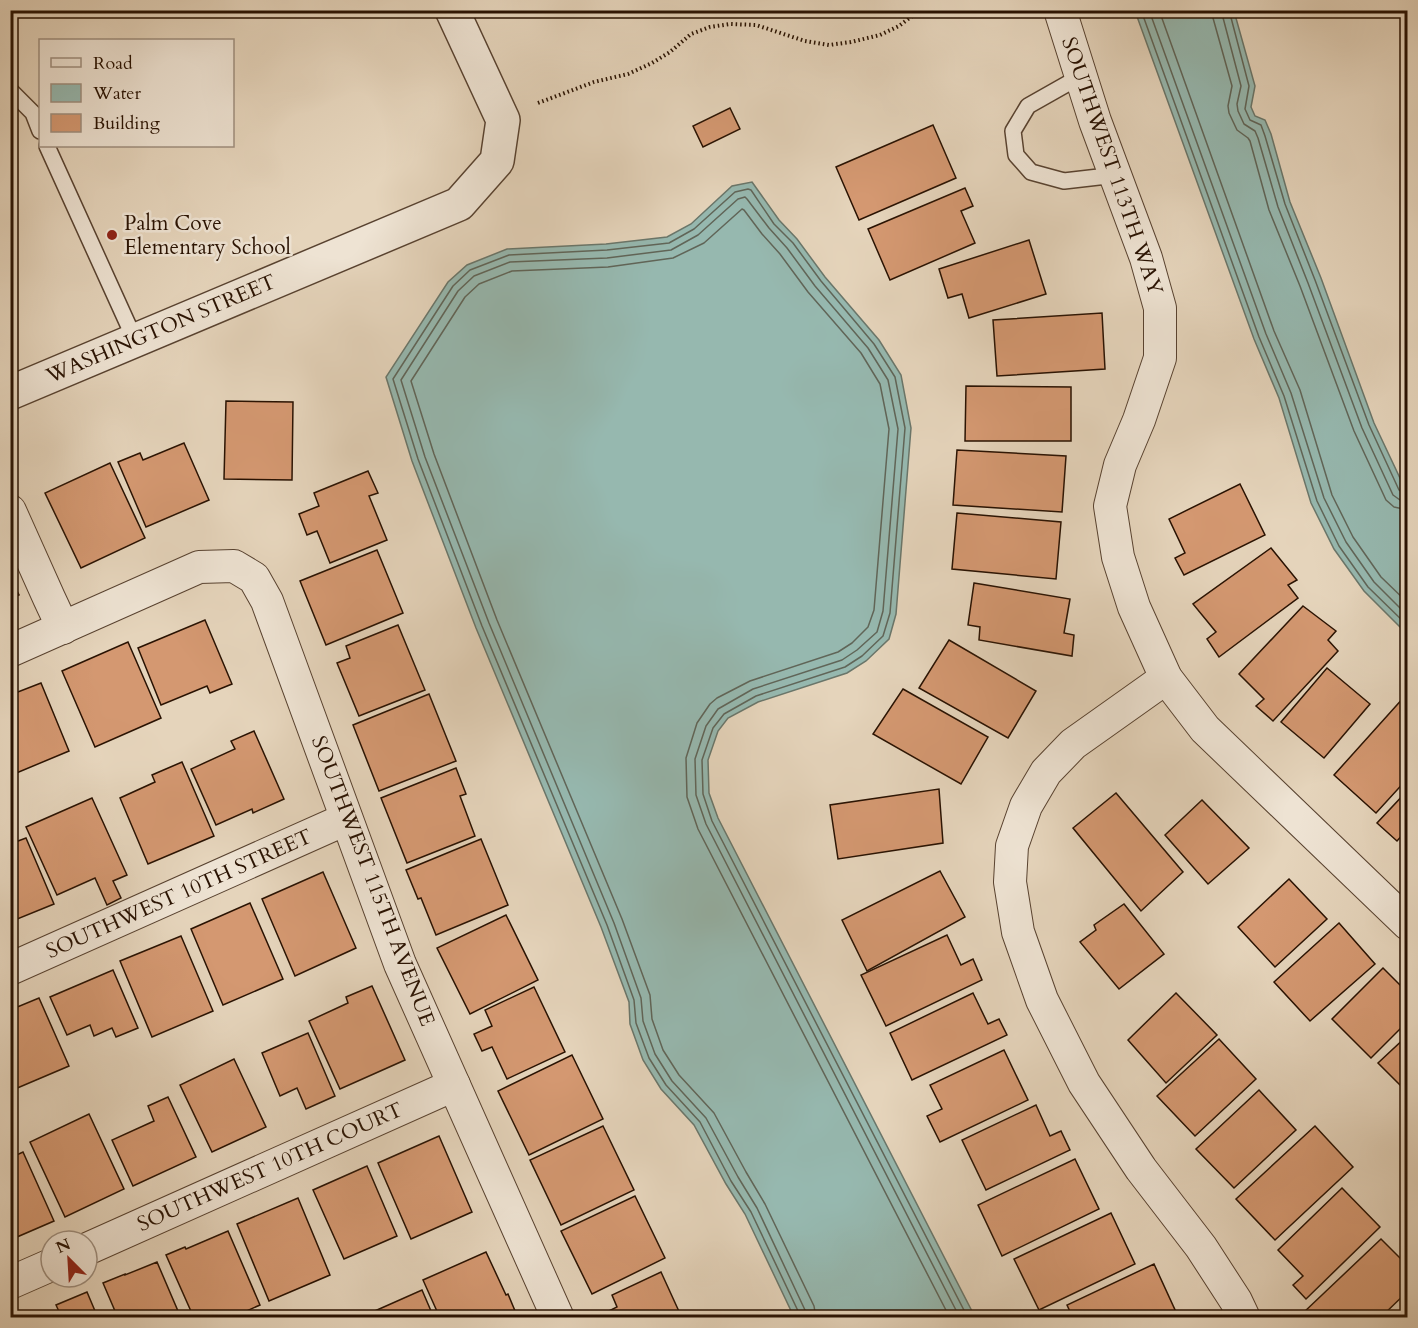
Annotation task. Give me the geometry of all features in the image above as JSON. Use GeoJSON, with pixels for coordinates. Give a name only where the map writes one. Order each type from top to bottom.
{"type":"FeatureCollection","features":[{"type":"Feature","properties":{"kind":"street","name":"WASHINGTON STREET"},"geometry":{"type":"LineString","coordinates":[[10,393],[459,204],[497,161],[503,120],[452,10]]}},
{"type":"Feature","properties":{"kind":"street","name":"SOUTHWEST 113TH WAY"},"geometry":{"type":"LineString","coordinates":[[1060,10],[1095,121],[1146,258],[1160,308],[1160,357],[1139,420],[1120,465],[1110,506],[1118,557],[1134,607],[1166,678],[1205,729],[1407,924]]}},
{"type":"Feature","properties":{"kind":"street"},"geometry":{"type":"LineString","coordinates":[[10,511],[63,628],[10,651]]}},
{"type":"Feature","properties":{"kind":"street","name":"SOUTHWEST 115TH AVENUE"},"geometry":{"type":"LineString","coordinates":[[63,628],[200,567],[234,566],[254,578],[267,601],[400,964],[558,1317]]}},
{"type":"Feature","properties":{"kind":"street"},"geometry":{"type":"LineString","coordinates":[[1166,678],[1073,744],[1046,772],[1026,806],[1012,846],[1010,882],[1018,932],[1047,1010],[1084,1083],[1141,1169],[1202,1247],[1244,1317]]}},
{"type":"Feature","properties":{"kind":"street","name":"SOUTHWEST 10TH STREET"},"geometry":{"type":"LineString","coordinates":[[10,969],[346,819]]}},
{"type":"Feature","properties":{"kind":"street","name":"SOUTHWEST 10TH COURT"},"geometry":{"type":"LineString","coordinates":[[99,1244],[454,1085]]}},
{"type":"Feature","properties":{"kind":"street"},"geometry":{"type":"LineString","coordinates":[[10,1283],[39,1270]]}},
{"type":"Feature","properties":{"kind":"lane"},"geometry":{"type":"LineString","coordinates":[[1081,76],[1028,106],[1013,131],[1016,155],[1031,172],[1064,181],[1116,175]]}},
{"type":"Feature","properties":{"kind":"lane"},"geometry":{"type":"LineString","coordinates":[[10,90],[33,113],[39,128]]}},
{"type":"Feature","properties":{"kind":"lane"},"geometry":{"type":"LineString","coordinates":[[47,147],[135,340]]}},
{"type":"Feature","properties":{"kind":"path"},"geometry":{"type":"LineString","coordinates":[[538,103],[594,82],[628,74],[670,52],[691,34],[710,27],[730,24],[756,25],[805,41],[829,45],[880,35],[899,26],[920,10]]}},
{"type":"Feature","properties":{"kind":"water"},"geometry":{"type":"Polygon","coordinates":[[[1135,11],[1234,11],[1255,86],[1251,107],[1255,116],[1265,120],[1271,134],[1290,202],[1321,278],[1374,423],[1407,493],[1407,634],[1364,591],[1334,549],[1311,503],[1279,398],[1254,339],[1135,11]]]}},
{"type":"Feature","properties":{"kind":"water"},"geometry":{"type":"Polygon","coordinates":[[[752,182],[779,220],[879,340],[901,375],[911,428],[896,614],[889,639],[866,661],[847,673],[758,702],[728,718],[718,731],[708,760],[709,793],[718,818],[975,1317],[794,1317],[745,1214],[694,1125],[661,1089],[643,1060],[630,1024],[629,1002],[601,927],[476,628],[412,461],[386,377],[448,282],[467,265],[507,249],[606,244],[667,237],[691,224],[732,186],[752,182]]]}},
{"type":"Feature","properties":{"kind":"building"},"geometry":{"type":"Polygon","coordinates":[[[730,108],[740,129],[703,147],[693,126],[730,108]]]}},
{"type":"Feature","properties":{"kind":"building"},"geometry":{"type":"Polygon","coordinates":[[[933,125],[956,178],[859,220],[836,167],[933,125]]]}},
{"type":"Feature","properties":{"kind":"building"},"geometry":{"type":"Polygon","coordinates":[[[965,188],[973,206],[961,211],[975,243],[890,280],[868,229],[965,188]]]}},
{"type":"Feature","properties":{"kind":"building"},"geometry":{"type":"Polygon","coordinates":[[[1029,240],[1046,294],[969,318],[962,294],[948,298],[939,269],[1029,240]]]}},
{"type":"Feature","properties":{"kind":"building"},"geometry":{"type":"Polygon","coordinates":[[[1102,313],[1105,369],[997,376],[993,320],[1102,313]]]}},
{"type":"Feature","properties":{"kind":"building"},"geometry":{"type":"Polygon","coordinates":[[[966,386],[1071,387],[1071,441],[965,441],[966,386]]]}},
{"type":"Feature","properties":{"kind":"building"},"geometry":{"type":"Polygon","coordinates":[[[226,401],[293,402],[292,480],[224,479],[226,401]]]}},
{"type":"Feature","properties":{"kind":"building"},"geometry":{"type":"Polygon","coordinates":[[[184,443],[209,500],[146,527],[118,462],[140,453],[143,460],[184,443]]]}},
{"type":"Feature","properties":{"kind":"building"},"geometry":{"type":"Polygon","coordinates":[[[957,450],[1066,456],[1062,512],[953,505],[957,450]]]}},
{"type":"Feature","properties":{"kind":"building"},"geometry":{"type":"Polygon","coordinates":[[[110,463],[145,538],[81,568],[45,493],[110,463]]]}},
{"type":"Feature","properties":{"kind":"building"},"geometry":{"type":"Polygon","coordinates":[[[368,471],[378,493],[369,496],[387,540],[330,563],[317,531],[307,535],[299,514],[319,506],[314,493],[368,471]]]}},
{"type":"Feature","properties":{"kind":"building"},"geometry":{"type":"Polygon","coordinates":[[[1240,484],[1265,535],[1184,575],[1175,558],[1185,553],[1169,519],[1240,484]]]}},
{"type":"Feature","properties":{"kind":"building"},"geometry":{"type":"Polygon","coordinates":[[[957,513],[1061,522],[1056,579],[952,569],[957,513]]]}},
{"type":"Feature","properties":{"kind":"building"},"geometry":{"type":"Polygon","coordinates":[[[1271,548],[1297,580],[1288,585],[1298,598],[1219,657],[1207,639],[1216,632],[1193,604],[1271,548]]]}},
{"type":"Feature","properties":{"kind":"building"},"geometry":{"type":"Polygon","coordinates":[[[377,550],[403,613],[326,645],[300,581],[377,550]]]}},
{"type":"Feature","properties":{"kind":"building"},"geometry":{"type":"Polygon","coordinates":[[[10,577],[19,595],[10,599],[10,577]]]}},
{"type":"Feature","properties":{"kind":"building"},"geometry":{"type":"Polygon","coordinates":[[[974,583],[1070,599],[1064,633],[1074,635],[1072,656],[979,640],[980,627],[968,625],[974,583]]]}},
{"type":"Feature","properties":{"kind":"building"},"geometry":{"type":"Polygon","coordinates":[[[1303,606],[1336,631],[1328,640],[1338,651],[1273,721],[1256,706],[1264,699],[1239,674],[1303,606]]]}},
{"type":"Feature","properties":{"kind":"building"},"geometry":{"type":"Polygon","coordinates":[[[205,620],[232,684],[210,693],[207,686],[161,705],[138,648],[205,620]]]}},
{"type":"Feature","properties":{"kind":"building"},"geometry":{"type":"Polygon","coordinates":[[[398,625],[425,690],[359,716],[337,663],[350,658],[346,646],[398,625]]]}},
{"type":"Feature","properties":{"kind":"building"},"geometry":{"type":"Polygon","coordinates":[[[949,640],[1036,691],[1008,738],[919,688],[949,640]]]}},
{"type":"Feature","properties":{"kind":"building"},"geometry":{"type":"Polygon","coordinates":[[[128,642],[161,718],[95,747],[62,671],[128,642]]]}},
{"type":"Feature","properties":{"kind":"building"},"geometry":{"type":"Polygon","coordinates":[[[1327,668],[1370,704],[1324,758],[1281,722],[1327,668]]]}},
{"type":"Feature","properties":{"kind":"building"},"geometry":{"type":"Polygon","coordinates":[[[41,683],[69,751],[14,774],[10,766],[10,695],[41,683]]]}},
{"type":"Feature","properties":{"kind":"building"},"geometry":{"type":"Polygon","coordinates":[[[903,689],[988,737],[961,784],[873,734],[903,689]]]}},
{"type":"Feature","properties":{"kind":"building"},"geometry":{"type":"Polygon","coordinates":[[[429,694],[456,761],[379,791],[353,725],[429,694]]]}},
{"type":"Feature","properties":{"kind":"building"},"geometry":{"type":"Polygon","coordinates":[[[1405,696],[1408,698],[1408,778],[1376,813],[1334,775],[1405,696]]]}},
{"type":"Feature","properties":{"kind":"building"},"geometry":{"type":"Polygon","coordinates":[[[254,731],[284,799],[253,813],[252,809],[216,825],[191,769],[235,749],[231,741],[254,731]]]}},
{"type":"Feature","properties":{"kind":"building"},"geometry":{"type":"Polygon","coordinates":[[[182,762],[214,836],[148,864],[120,798],[155,782],[152,775],[182,762]]]}},
{"type":"Feature","properties":{"kind":"building"},"geometry":{"type":"Polygon","coordinates":[[[456,768],[466,794],[460,796],[475,836],[407,863],[381,798],[456,768]]]}},
{"type":"Feature","properties":{"kind":"building"},"geometry":{"type":"Polygon","coordinates":[[[939,789],[943,843],[838,859],[830,805],[939,789]]]}},
{"type":"Feature","properties":{"kind":"building"},"geometry":{"type":"Polygon","coordinates":[[[1408,790],[1408,832],[1406,831],[1397,841],[1377,823],[1408,790]]]}},
{"type":"Feature","properties":{"kind":"building"},"geometry":{"type":"Polygon","coordinates":[[[1116,793],[1183,872],[1141,911],[1073,828],[1116,793]]]}},
{"type":"Feature","properties":{"kind":"building"},"geometry":{"type":"Polygon","coordinates":[[[92,798],[127,875],[113,881],[121,898],[107,905],[95,878],[57,895],[26,827],[92,798]]]}},
{"type":"Feature","properties":{"kind":"building"},"geometry":{"type":"Polygon","coordinates":[[[1202,800],[1249,848],[1208,884],[1165,835],[1202,800]]]}},
{"type":"Feature","properties":{"kind":"building"},"geometry":{"type":"Polygon","coordinates":[[[26,838],[54,904],[10,922],[10,844],[26,838]]]}},
{"type":"Feature","properties":{"kind":"building"},"geometry":{"type":"Polygon","coordinates":[[[481,839],[508,905],[436,935],[421,898],[418,899],[406,870],[481,839]]]}},
{"type":"Feature","properties":{"kind":"building"},"geometry":{"type":"Polygon","coordinates":[[[940,871],[965,917],[867,971],[842,920],[940,871]]]}},
{"type":"Feature","properties":{"kind":"building"},"geometry":{"type":"Polygon","coordinates":[[[323,872],[356,948],[295,976],[262,899],[323,872]]]}},
{"type":"Feature","properties":{"kind":"building"},"geometry":{"type":"Polygon","coordinates":[[[1289,879],[1327,919],[1275,967],[1238,927],[1289,879]]]}},
{"type":"Feature","properties":{"kind":"building"},"geometry":{"type":"Polygon","coordinates":[[[250,903],[283,979],[223,1005],[191,929],[250,903]]]}},
{"type":"Feature","properties":{"kind":"building"},"geometry":{"type":"Polygon","coordinates":[[[1124,904],[1164,954],[1119,989],[1080,942],[1096,930],[1094,925],[1124,904]]]}},
{"type":"Feature","properties":{"kind":"building"},"geometry":{"type":"Polygon","coordinates":[[[506,915],[538,980],[470,1014],[437,948],[506,915]]]}},
{"type":"Feature","properties":{"kind":"building"},"geometry":{"type":"Polygon","coordinates":[[[1339,923],[1375,964],[1310,1021],[1274,982],[1339,923]]]}},
{"type":"Feature","properties":{"kind":"building"},"geometry":{"type":"Polygon","coordinates":[[[947,935],[961,965],[973,959],[982,980],[886,1026],[861,975],[947,935]]]}},
{"type":"Feature","properties":{"kind":"building"},"geometry":{"type":"Polygon","coordinates":[[[181,936],[213,1011],[152,1037],[120,961],[181,936]]]}},
{"type":"Feature","properties":{"kind":"building"},"geometry":{"type":"Polygon","coordinates":[[[1383,968],[1408,993],[1408,1021],[1371,1058],[1332,1019],[1383,968]]]}},
{"type":"Feature","properties":{"kind":"building"},"geometry":{"type":"Polygon","coordinates":[[[113,970],[138,1028],[116,1037],[112,1028],[94,1036],[90,1025],[67,1035],[50,997],[113,970]]]}},
{"type":"Feature","properties":{"kind":"building"},"geometry":{"type":"Polygon","coordinates":[[[372,986],[405,1060],[340,1089],[309,1021],[348,1003],[346,997],[372,986]]]}},
{"type":"Feature","properties":{"kind":"building"},"geometry":{"type":"Polygon","coordinates":[[[534,987],[565,1052],[507,1079],[492,1047],[482,1051],[474,1034],[492,1026],[485,1010],[534,987]]]}},
{"type":"Feature","properties":{"kind":"building"},"geometry":{"type":"Polygon","coordinates":[[[973,993],[988,1024],[999,1019],[1007,1035],[912,1080],[890,1033],[973,993]]]}},
{"type":"Feature","properties":{"kind":"building"},"geometry":{"type":"Polygon","coordinates":[[[1176,993],[1217,1035],[1166,1083],[1128,1040],[1176,993]]]}},
{"type":"Feature","properties":{"kind":"building"},"geometry":{"type":"Polygon","coordinates":[[[39,998],[69,1066],[15,1089],[10,1079],[10,1010],[39,998]]]}},
{"type":"Feature","properties":{"kind":"building"},"geometry":{"type":"Polygon","coordinates":[[[308,1033],[335,1096],[306,1109],[297,1088],[280,1096],[262,1053],[308,1033]]]}},
{"type":"Feature","properties":{"kind":"building"},"geometry":{"type":"Polygon","coordinates":[[[1408,1035],[1408,1093],[1378,1063],[1408,1035]]]}},
{"type":"Feature","properties":{"kind":"building"},"geometry":{"type":"Polygon","coordinates":[[[1219,1039],[1256,1079],[1195,1136],[1157,1096],[1219,1039]]]}},
{"type":"Feature","properties":{"kind":"building"},"geometry":{"type":"Polygon","coordinates":[[[1004,1050],[1028,1100],[940,1142],[927,1116],[942,1109],[930,1085],[1004,1050]]]}},
{"type":"Feature","properties":{"kind":"building"},"geometry":{"type":"Polygon","coordinates":[[[572,1055],[603,1119],[529,1155],[498,1091],[572,1055]]]}},
{"type":"Feature","properties":{"kind":"building"},"geometry":{"type":"Polygon","coordinates":[[[234,1059],[266,1127],[212,1152],[180,1085],[234,1059]]]}},
{"type":"Feature","properties":{"kind":"building"},"geometry":{"type":"Polygon","coordinates":[[[1259,1090],[1296,1130],[1234,1188],[1196,1149],[1259,1090]]]}},
{"type":"Feature","properties":{"kind":"building"},"geometry":{"type":"Polygon","coordinates":[[[168,1097],[196,1157],[133,1186],[112,1140],[154,1121],[148,1106],[168,1097]]]}},
{"type":"Feature","properties":{"kind":"building"},"geometry":{"type":"Polygon","coordinates":[[[1036,1105],[1050,1136],[1061,1131],[1070,1150],[986,1190],[962,1140],[1036,1105]]]}},
{"type":"Feature","properties":{"kind":"building"},"geometry":{"type":"Polygon","coordinates":[[[89,1114],[124,1189],[65,1217],[30,1142],[89,1114]]]}},
{"type":"Feature","properties":{"kind":"building"},"geometry":{"type":"Polygon","coordinates":[[[603,1126],[634,1190],[561,1225],[530,1160],[603,1126]]]}},
{"type":"Feature","properties":{"kind":"building"},"geometry":{"type":"Polygon","coordinates":[[[1315,1126],[1353,1167],[1275,1240],[1236,1199],[1315,1126]]]}},
{"type":"Feature","properties":{"kind":"building"},"geometry":{"type":"Polygon","coordinates":[[[439,1136],[472,1212],[411,1239],[378,1163],[439,1136]]]}},
{"type":"Feature","properties":{"kind":"building"},"geometry":{"type":"Polygon","coordinates":[[[23,1152],[54,1221],[10,1240],[10,1158],[23,1152]]]}},
{"type":"Feature","properties":{"kind":"building"},"geometry":{"type":"Polygon","coordinates":[[[1075,1159],[1099,1209],[1002,1256],[978,1205],[1075,1159]]]}},
{"type":"Feature","properties":{"kind":"building"},"geometry":{"type":"Polygon","coordinates":[[[367,1166],[397,1236],[344,1259],[313,1190],[367,1166]]]}},
{"type":"Feature","properties":{"kind":"building"},"geometry":{"type":"Polygon","coordinates":[[[1342,1188],[1380,1227],[1306,1299],[1293,1285],[1303,1276],[1278,1250],[1342,1188]]]}},
{"type":"Feature","properties":{"kind":"building"},"geometry":{"type":"Polygon","coordinates":[[[635,1196],[665,1258],[592,1294],[561,1231],[635,1196]]]}},
{"type":"Feature","properties":{"kind":"building"},"geometry":{"type":"Polygon","coordinates":[[[298,1198],[330,1275],[269,1301],[237,1224],[298,1198]]]}},
{"type":"Feature","properties":{"kind":"building"},"geometry":{"type":"Polygon","coordinates":[[[1111,1213],[1135,1264],[1039,1310],[1014,1259],[1111,1213]]]}},
{"type":"Feature","properties":{"kind":"building"},"geometry":{"type":"Polygon","coordinates":[[[228,1231],[260,1305],[231,1318],[194,1318],[166,1255],[228,1231]]]}},
{"type":"Feature","properties":{"kind":"building"},"geometry":{"type":"Polygon","coordinates":[[[1381,1239],[1408,1266],[1408,1291],[1380,1318],[1307,1318],[1303,1313],[1381,1239]]]}},
{"type":"Feature","properties":{"kind":"building"},"geometry":{"type":"Polygon","coordinates":[[[486,1252],[518,1318],[440,1318],[423,1280],[486,1252]]]}},
{"type":"Feature","properties":{"kind":"building"},"geometry":{"type":"Polygon","coordinates":[[[157,1262],[181,1318],[118,1318],[103,1283],[157,1262]]]}},
{"type":"Feature","properties":{"kind":"building"},"geometry":{"type":"Polygon","coordinates":[[[1154,1264],[1176,1312],[1164,1318],[1073,1318],[1067,1305],[1154,1264]]]}},
{"type":"Feature","properties":{"kind":"building"},"geometry":{"type":"Polygon","coordinates":[[[661,1272],[682,1318],[602,1318],[601,1315],[617,1307],[612,1295],[661,1272]]]}},
{"type":"Feature","properties":{"kind":"building"},"geometry":{"type":"Polygon","coordinates":[[[422,1290],[434,1318],[369,1318],[368,1314],[422,1290]]]}},
{"type":"Feature","properties":{"kind":"building"},"geometry":{"type":"Polygon","coordinates":[[[87,1292],[98,1318],[62,1318],[56,1305],[87,1292]]]}},
{"type":"Feature","properties":{"kind":"place","name":"Palm Cove Elementary School"},"geometry":{"type":"Point","coordinates":[112,235]}}]}
